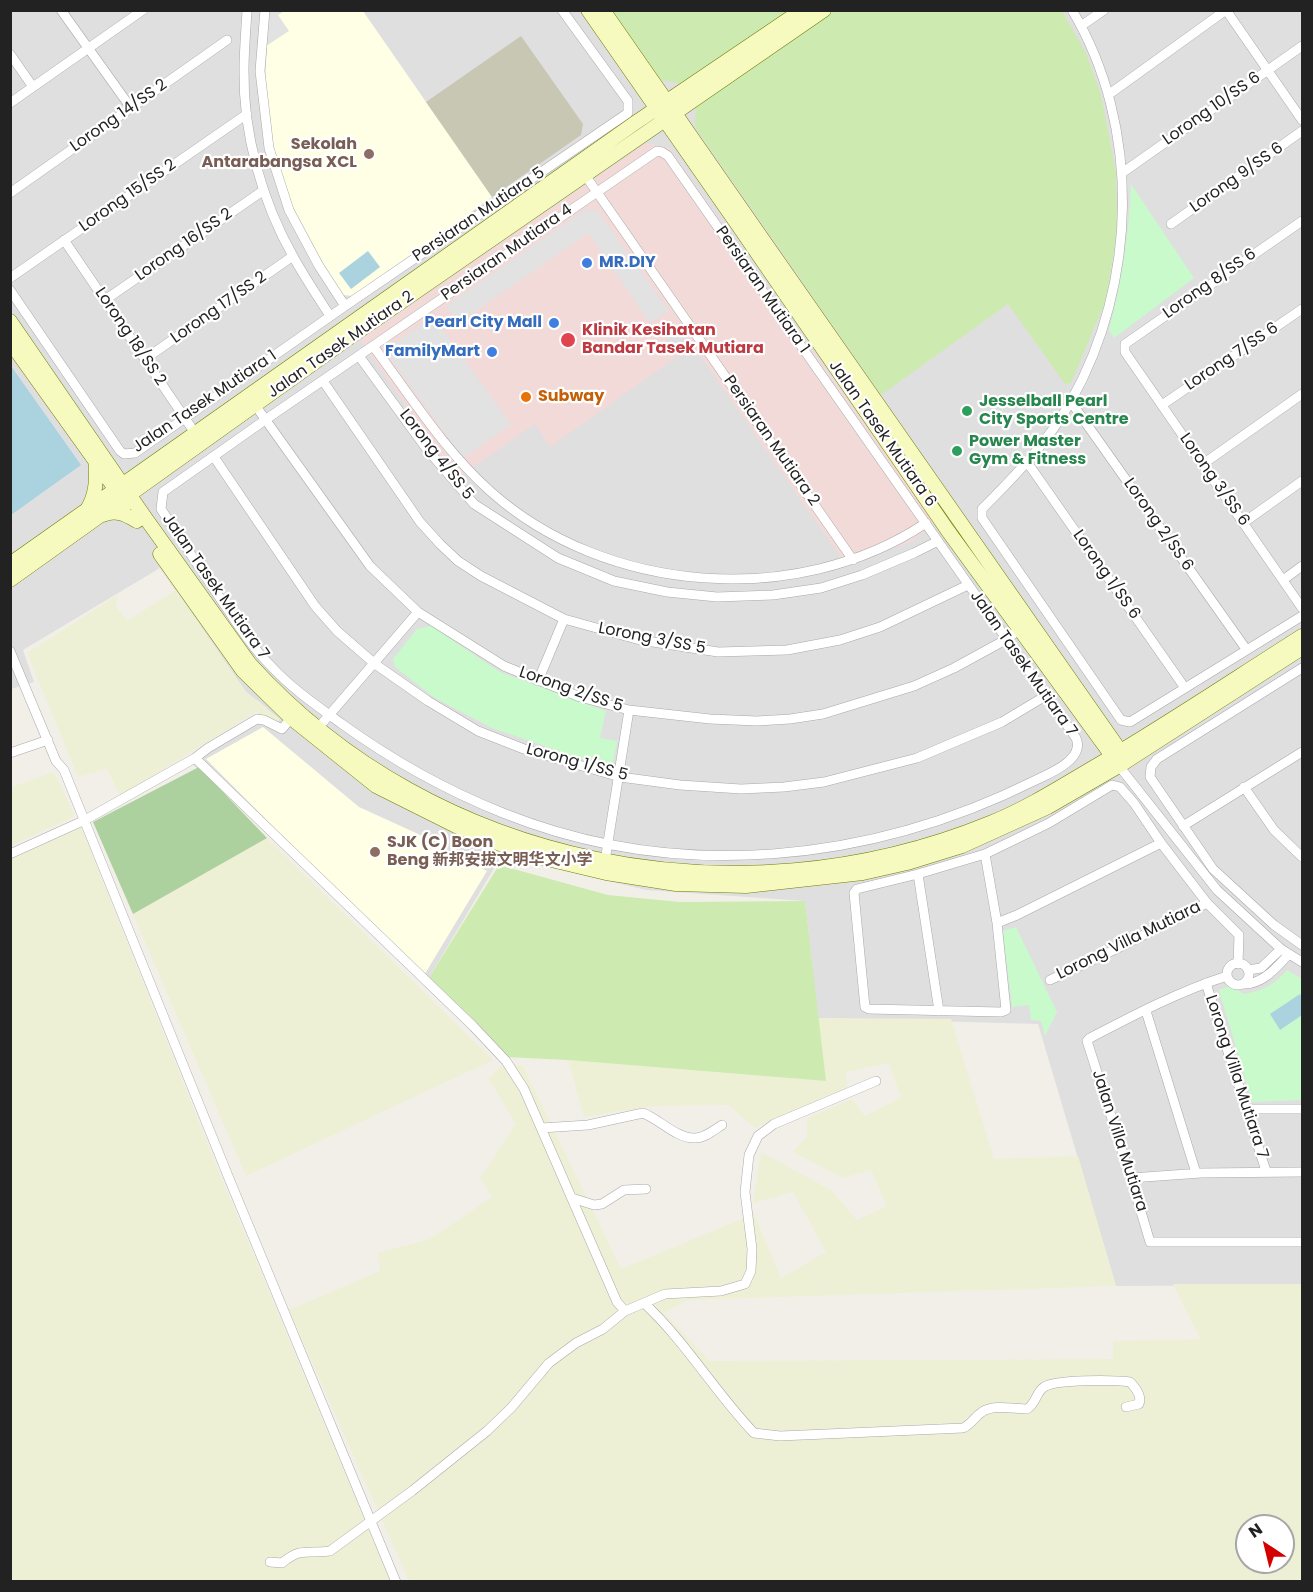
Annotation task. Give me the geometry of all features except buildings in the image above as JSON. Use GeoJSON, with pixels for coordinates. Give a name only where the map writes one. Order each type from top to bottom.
{"type":"FeatureCollection","features":[{"type":"Feature","properties":{"kind":"street"},"geometry":{"type":"LineString","coordinates":[[62,10],[131,108]]}},
{"type":"Feature","properties":{"kind":"street"},"geometry":{"type":"LineString","coordinates":[[10,103],[143,10]]}},
{"type":"Feature","properties":{"kind":"street"},"geometry":{"type":"LineString","coordinates":[[246,10],[244,71],[246,114],[257,169],[293,256],[330,316]]}},
{"type":"Feature","properties":{"kind":"street"},"geometry":{"type":"LineString","coordinates":[[265,10],[260,71],[269,148],[289,210],[319,266],[345,306]]}},
{"type":"Feature","properties":{"kind":"street"},"geometry":{"type":"LineString","coordinates":[[576,10],[564,13],[628,101],[632,118]]}},
{"type":"Feature","properties":{"kind":"street"},"geometry":{"type":"LineString","coordinates":[[588,10],[648,86],[689,96]]}},
{"type":"Feature","properties":{"kind":"street"},"geometry":{"type":"LineString","coordinates":[[603,10],[648,86],[644,106],[632,118]]}},
{"type":"Feature","properties":{"kind":"street"},"geometry":{"type":"LineString","coordinates":[[650,132],[682,136],[688,115],[689,96],[802,10]]}},
{"type":"Feature","properties":{"kind":"street"},"geometry":{"type":"LineString","coordinates":[[665,111],[824,10]]}},
{"type":"Feature","properties":{"kind":"street"},"geometry":{"type":"LineString","coordinates":[[1072,10],[1081,26],[1108,95],[1122,173],[1123,228],[1114,288],[1107,319],[1071,402],[1027,462],[982,509],[982,518],[1121,720],[1130,722],[1302,616]]}},
{"type":"Feature","properties":{"kind":"street"},"geometry":{"type":"LineString","coordinates":[[1081,26],[1104,10]]}},
{"type":"Feature","properties":{"kind":"street"},"geometry":{"type":"LineString","coordinates":[[1108,95],[1226,10],[1302,120]]}},
{"type":"Feature","properties":{"kind":"street","name":"Lorong 14/SS 2"},"geometry":{"type":"LineString","coordinates":[[10,193],[227,40]]}},
{"type":"Feature","properties":{"kind":"street","name":"Lorong 10/SS 6"},"geometry":{"type":"LineString","coordinates":[[1122,173],[1302,46]]}},
{"type":"Feature","properties":{"kind":"street"},"geometry":{"type":"LineString","coordinates":[[10,54],[33,87]]}},
{"type":"Feature","properties":{"kind":"street","name":"Jalan Tasek Mutiara 6"},"geometry":{"type":"LineString","coordinates":[[648,86],[810,318],[1052,653],[1124,766]]}},
{"type":"Feature","properties":{"kind":"street","name":"Jalan Tasek Mutiara 2"},"geometry":{"type":"LineString","coordinates":[[10,580],[92,514],[150,473],[255,405],[444,266],[632,118],[665,111]]}},
{"type":"Feature","properties":{"kind":"street","name":"Jalan Tasek Mutiara 2"},"geometry":{"type":"LineString","coordinates":[[150,473],[195,433],[444,266],[650,132],[665,111]]}},
{"type":"Feature","properties":{"kind":"street","name":"Lorong 15/SS 2"},"geometry":{"type":"LineString","coordinates":[[10,278],[246,114]]}},
{"type":"Feature","properties":{"kind":"street","name":"Persiaran Mutiara 5"},"geometry":{"type":"LineString","coordinates":[[330,316],[520,188],[632,118]]}},
{"type":"Feature","properties":{"kind":"street","name":"Lorong 9/SS 6"},"geometry":{"type":"LineString","coordinates":[[1171,224],[1302,132]]}},
{"type":"Feature","properties":{"kind":"street","name":"Jalan Tasek Mutiara 6"},"geometry":{"type":"LineString","coordinates":[[682,136],[741,228],[810,318],[870,417],[942,523],[1100,731]]}},
{"type":"Feature","properties":{"kind":"street","name":"Persiaran Mutiara 4"},"geometry":{"type":"LineString","coordinates":[[359,356],[657,151]]}},
{"type":"Feature","properties":{"kind":"street","name":"Persiaran Mutiara 1"},"geometry":{"type":"LineString","coordinates":[[657,151],[668,156],[926,523]]}},
{"type":"Feature","properties":{"kind":"street","name":"Persiaran Mutiara 2"},"geometry":{"type":"LineString","coordinates":[[585,175],[853,560]]}},
{"type":"Feature","properties":{"kind":"street"},"geometry":{"type":"LineString","coordinates":[[520,188],[529,199]]}},
{"type":"Feature","properties":{"kind":"street","name":"Lorong 16/SS 2"},"geometry":{"type":"LineString","coordinates":[[105,300],[264,190]]}},
{"type":"Feature","properties":{"kind":"street","name":"Lorong 8/SS 6"},"geometry":{"type":"LineString","coordinates":[[1125,352],[1125,344],[1302,220]]}},
{"type":"Feature","properties":{"kind":"street"},"geometry":{"type":"LineString","coordinates":[[726,238],[741,228]]}},
{"type":"Feature","properties":{"kind":"street","name":"Lorong 18/SS 2"},"geometry":{"type":"LineString","coordinates":[[64,240],[195,433]]}},
{"type":"Feature","properties":{"kind":"street","name":"Lorong 17/SS 2"},"geometry":{"type":"LineString","coordinates":[[145,359],[293,256]]}},
{"type":"Feature","properties":{"kind":"street","name":"Jalan Tasek Mutiara 1"},"geometry":{"type":"LineString","coordinates":[[10,290],[124,454],[135,453],[330,316]]}},
{"type":"Feature","properties":{"kind":"street","name":"Lorong 7/SS 6"},"geometry":{"type":"LineString","coordinates":[[1162,405],[1302,309]]}},
{"type":"Feature","properties":{"kind":"street"},"geometry":{"type":"LineString","coordinates":[[10,321],[123,492]]}},
{"type":"Feature","properties":{"kind":"street"},"geometry":{"type":"LineString","coordinates":[[10,342],[100,458],[130,471],[150,473],[143,495],[141,519],[110,511],[92,514],[100,458]]}},
{"type":"Feature","properties":{"kind":"street"},"geometry":{"type":"LineString","coordinates":[[373,346],[465,466],[490,491],[534,525],[574,547],[629,565],[680,575],[718,579],[766,577],[812,570],[853,560],[891,544],[926,523]]}},
{"type":"Feature","properties":{"kind":"street","name":"Lorong 3/SS 6"},"geometry":{"type":"LineString","coordinates":[[1125,352],[1302,608]]}},
{"type":"Feature","properties":{"kind":"street","name":"Jalan Tasek Mutiara 7"},"geometry":{"type":"LineString","coordinates":[[359,356],[164,492],[161,509],[234,619],[263,658],[291,685],[330,715],[385,754],[460,795],[506,814],[606,844],[637,851],[681,855],[767,855],[807,851],[882,837],[940,820],[996,800],[1034,782],[1071,759],[1077,752],[1079,744],[1076,738],[926,523]]}},
{"type":"Feature","properties":{"kind":"street","name":"Lorong 4/SS 5"},"geometry":{"type":"LineString","coordinates":[[359,356],[426,448],[474,504],[558,558],[614,581],[668,592],[717,597],[773,595],[821,588],[862,575],[938,541]]}},
{"type":"Feature","properties":{"kind":"street","name":"Lorong 3/SS 5"},"geometry":{"type":"LineString","coordinates":[[323,381],[420,522],[440,544],[458,561],[481,576],[564,619],[640,640],[718,652],[787,650],[840,640],[880,627],[968,585]]}},
{"type":"Feature","properties":{"kind":"street"},"geometry":{"type":"LineString","coordinates":[[1203,464],[1302,394]]}},
{"type":"Feature","properties":{"kind":"street","name":"Lorong 2/SS 6"},"geometry":{"type":"LineString","coordinates":[[1071,402],[1246,649]]}},
{"type":"Feature","properties":{"kind":"street","name":"Lorong 2/SS 5"},"geometry":{"type":"LineString","coordinates":[[255,405],[370,566],[418,612],[504,666],[580,696],[629,710],[710,719],[757,721],[823,714],[914,686],[954,668],[1006,639],[1020,628]]}},
{"type":"Feature","properties":{"kind":"street"},"geometry":{"type":"LineString","coordinates":[[857,426],[870,417]]}},
{"type":"Feature","properties":{"kind":"street","name":"Lorong 1/SS 5"},"geometry":{"type":"LineString","coordinates":[[214,457],[315,606],[337,631],[375,664],[478,731],[524,749],[620,777],[680,785],[741,789],[824,782],[917,758],[1002,722],[1047,695]]}},
{"type":"Feature","properties":{"kind":"street","name":"Lorong 1/SS 6"},"geometry":{"type":"LineString","coordinates":[[1027,462],[1185,687]]}},
{"type":"Feature","properties":{"kind":"street"},"geometry":{"type":"LineString","coordinates":[[1243,523],[1302,481]]}},
{"type":"Feature","properties":{"kind":"street","name":"Jalan Tasek Mutiara 7"},"geometry":{"type":"LineString","coordinates":[[123,492],[243,671],[291,718],[376,786],[456,826],[522,853],[606,873],[676,884],[746,886],[863,873],[907,863],[962,846],[1022,820],[1103,774],[1124,766],[1139,753],[1302,648]]}},
{"type":"Feature","properties":{"kind":"street","name":"Jalan Tasek Mutiara 2"},"geometry":{"type":"LineString","coordinates":[[10,564],[92,514]]}},
{"type":"Feature","properties":{"kind":"street","name":"Jalan Tasek Mutiara 7"},"geometry":{"type":"LineString","coordinates":[[141,519],[250,664],[269,685],[318,728],[383,775],[459,816],[498,832],[605,861],[653,869],[709,873],[789,872],[848,864],[888,856],[992,823],[1046,796],[1082,774],[1124,766]]}},
{"type":"Feature","properties":{"kind":"street"},"geometry":{"type":"LineString","coordinates":[[1283,580],[1302,566]]}},
{"type":"Feature","properties":{"kind":"street"},"geometry":{"type":"LineString","coordinates":[[318,728],[418,612]]}},
{"type":"Feature","properties":{"kind":"street"},"geometry":{"type":"LineString","coordinates":[[538,681],[564,619]]}},
{"type":"Feature","properties":{"kind":"street"},"geometry":{"type":"LineString","coordinates":[[1302,636],[1144,737],[1124,766],[1176,840],[1217,890],[1285,952],[1302,962]]}},
{"type":"Feature","properties":{"kind":"street"},"geometry":{"type":"LineString","coordinates":[[1052,653],[1068,641]]}},
{"type":"Feature","properties":{"kind":"street"},"geometry":{"type":"LineString","coordinates":[[10,651],[56,762],[64,770],[85,820],[228,1176],[396,1581]]}},
{"type":"Feature","properties":{"kind":"street"},"geometry":{"type":"LineString","coordinates":[[1302,668],[1157,759],[1151,767],[1150,777],[1213,869],[1274,925],[1302,945]]}},
{"type":"Feature","properties":{"kind":"street"},"geometry":{"type":"LineString","coordinates":[[605,861],[629,710]]}},
{"type":"Feature","properties":{"kind":"street"},"geometry":{"type":"LineString","coordinates":[[10,854],[85,820],[195,759],[208,748],[257,719],[282,729],[291,718]]}},
{"type":"Feature","properties":{"kind":"street"},"geometry":{"type":"LineString","coordinates":[[1082,774],[1093,763],[1096,756],[1100,731],[1125,738],[1144,737]]}},
{"type":"Feature","properties":{"kind":"street"},"geometry":{"type":"LineString","coordinates":[[10,753],[48,740]]}},
{"type":"Feature","properties":{"kind":"street"},"geometry":{"type":"LineString","coordinates":[[1182,826],[1302,752]]}},
{"type":"Feature","properties":{"kind":"street"},"geometry":{"type":"LineString","coordinates":[[195,759],[486,1039],[506,1061],[524,1089],[617,1302],[625,1311]]}},
{"type":"Feature","properties":{"kind":"street"},"geometry":{"type":"LineString","coordinates":[[985,854],[997,923],[1006,1010],[1001,1012],[939,1011],[865,1007],[854,893],[861,886],[918,874],[985,854],[1049,823],[1112,785],[1120,787],[1134,803],[1161,843],[1208,903],[1239,935],[1238,964]]}},
{"type":"Feature","properties":{"kind":"street"},"geometry":{"type":"LineString","coordinates":[[1244,787],[1274,830],[1302,857]]}},
{"type":"Feature","properties":{"kind":"street"},"geometry":{"type":"LineString","coordinates":[[997,923],[1161,843]]}},
{"type":"Feature","properties":{"kind":"street"},"geometry":{"type":"LineString","coordinates":[[918,874],[939,1011]]}},
{"type":"Feature","properties":{"kind":"street","name":"Lorong Villa Mutiara"},"geometry":{"type":"LineString","coordinates":[[1050,980],[1208,903]]}},
{"type":"Feature","properties":{"kind":"street"},"geometry":{"type":"LineString","coordinates":[[1248,970],[1261,968],[1285,952]]}},
{"type":"Feature","properties":{"kind":"street"},"geometry":{"type":"LineString","coordinates":[[1244,984],[1248,979],[1248,970],[1244,965],[1231,966],[1227,976],[1234,984],[1244,984],[1250,984],[1263,979],[1285,952]]}},
{"type":"Feature","properties":{"kind":"street","name":"Jalan Villa Mutiara"},"geometry":{"type":"LineString","coordinates":[[1227,976],[1206,983],[1087,1041],[1150,1242],[1302,1242]]}},
{"type":"Feature","properties":{"kind":"street","name":"Lorong Villa Mutiara 7"},"geometry":{"type":"LineString","coordinates":[[1206,983],[1266,1172]]}},
{"type":"Feature","properties":{"kind":"street"},"geometry":{"type":"LineString","coordinates":[[1146,1011],[1196,1173]]}},
{"type":"Feature","properties":{"kind":"street"},"geometry":{"type":"LineString","coordinates":[[270,1562],[282,1563],[302,1551],[314,1553],[330,1551],[412,1491],[487,1431],[511,1408],[549,1363],[576,1343],[603,1329],[625,1311],[665,1294],[721,1291],[745,1284],[751,1271],[752,1249],[745,1192],[749,1155],[758,1136],[774,1124],[876,1081]]}},
{"type":"Feature","properties":{"kind":"street"},"geometry":{"type":"LineString","coordinates":[[1247,1109],[1302,1109]]}},
{"type":"Feature","properties":{"kind":"street"},"geometry":{"type":"LineString","coordinates":[[541,1128],[588,1125],[643,1113],[682,1136],[695,1138],[706,1135],[722,1125]]}},
{"type":"Feature","properties":{"kind":"street"},"geometry":{"type":"LineString","coordinates":[[1131,1178],[1196,1173],[1302,1172]]}},
{"type":"Feature","properties":{"kind":"street"},"geometry":{"type":"LineString","coordinates":[[572,1198],[594,1205],[602,1204],[624,1190],[646,1189]]}},
{"type":"Feature","properties":{"kind":"street"},"geometry":{"type":"LineString","coordinates":[[644,1303],[664,1323],[754,1433],[780,1436],[963,1428],[970,1425],[981,1412],[991,1408],[1027,1409],[1032,1406],[1040,1390],[1053,1383],[1118,1380],[1130,1382],[1141,1400],[1139,1404],[1126,1407]]}},
{"type":"Feature","properties":{"kind":"shaded area"},"geometry":{"type":"Polygon","coordinates":[[[11,11],[1302,11],[1302,1285],[1116,1286],[1038,1024],[818,1018],[805,901],[646,890],[502,855],[427,981],[188,760],[267,708],[246,692],[160,568],[23,650],[34,682],[11,689],[11,11]]]}},
{"type":"Feature","properties":{"kind":"shaded area","name":"Sekolah Antarabangsa XCL"},"geometry":{"type":"Polygon","coordinates":[[[269,11],[363,11],[492,197],[353,296],[343,295],[323,264],[293,208],[280,172],[271,136],[265,80],[269,11]]]}},
{"type":"Feature","properties":{"kind":"shaded area"},"geometry":{"type":"Polygon","coordinates":[[[269,11],[284,11],[278,15],[289,31],[266,46],[269,11]]]}},
{"type":"Feature","properties":{"kind":"shaded area"},"geometry":{"type":"Polygon","coordinates":[[[521,36],[583,124],[581,135],[492,197],[426,102],[521,36]]]}},
{"type":"Feature","properties":{"kind":"shaded area"},"geometry":{"type":"Polygon","coordinates":[[[646,143],[669,148],[935,523],[913,541],[847,566],[678,324],[664,334],[678,356],[550,447],[535,424],[458,478],[360,340],[646,143]]]}},
{"type":"Feature","properties":{"kind":"shaded area"},"geometry":{"type":"Polygon","coordinates":[[[586,209],[597,210],[669,311],[650,323],[588,233],[459,323],[446,306],[586,209]]]}},
{"type":"Feature","properties":{"kind":"shaded area"},"geometry":{"type":"Polygon","coordinates":[[[433,316],[511,425],[463,458],[387,354],[389,347],[433,316]]]}},
{"type":"Feature","properties":{"kind":"shaded area"},"geometry":{"type":"Polygon","coordinates":[[[176,590],[246,692],[280,719],[277,723],[256,712],[120,796],[107,769],[78,777],[27,653],[119,594],[115,605],[127,621],[176,590]]]}},
{"type":"Feature","properties":{"kind":"shaded area","name":"SJK (C) Boon Beng 新邦安拔文明华文小学"},"geometry":{"type":"Polygon","coordinates":[[[263,727],[359,807],[416,833],[487,871],[423,977],[206,759],[263,727]]]}},
{"type":"Feature","properties":{"kind":"shaded area"},"geometry":{"type":"Polygon","coordinates":[[[54,772],[75,816],[11,846],[11,787],[54,772]]]}},
{"type":"Feature","properties":{"kind":"shaded area"},"geometry":{"type":"Polygon","coordinates":[[[81,827],[221,1177],[390,1581],[11,1581],[10,860],[81,827]]]}},
{"type":"Feature","properties":{"kind":"shaded area"},"geometry":{"type":"Polygon","coordinates":[[[267,838],[493,1060],[246,1176],[133,914],[267,838]]]}},
{"type":"Feature","properties":{"kind":"shaded area"},"geometry":{"type":"Polygon","coordinates":[[[818,1018],[951,1019],[994,1159],[1078,1156],[1116,1286],[688,1300],[664,1313],[710,1361],[1113,1359],[1113,1341],[1200,1339],[1173,1284],[1302,1284],[1302,1581],[409,1581],[289,1310],[380,1271],[378,1253],[430,1239],[492,1197],[480,1178],[516,1124],[488,1078],[504,1064],[523,1066],[621,1269],[754,1214],[781,1278],[826,1252],[793,1192],[753,1203],[761,1152],[831,1190],[857,1220],[887,1206],[871,1170],[843,1178],[793,1152],[807,1136],[807,1118],[852,1099],[865,1116],[901,1098],[889,1063],[846,1072],[847,1088],[755,1128],[728,1105],[654,1106],[584,1117],[568,1060],[826,1081],[818,1018]]]}},
{"type":"Feature","properties":{"kind":"green space"},"geometry":{"type":"Polygon","coordinates":[[[612,11],[789,11],[683,84],[659,80],[612,11]]]}},
{"type":"Feature","properties":{"kind":"green space"},"geometry":{"type":"Polygon","coordinates":[[[834,11],[1062,11],[1086,53],[1101,95],[1116,172],[1117,232],[1106,300],[1071,383],[1065,384],[1008,304],[881,395],[695,127],[696,106],[834,11]]]}},
{"type":"Feature","properties":{"kind":"green space"},"geometry":{"type":"Polygon","coordinates":[[[1131,184],[1194,278],[1114,338],[1109,330],[1124,258],[1131,184]]]}},
{"type":"Feature","properties":{"kind":"green space"},"geometry":{"type":"Polygon","coordinates":[[[431,626],[500,672],[606,711],[600,738],[617,741],[612,769],[492,728],[435,698],[395,667],[393,659],[417,629],[431,626]]]}},
{"type":"Feature","properties":{"kind":"green space"},"geometry":{"type":"Polygon","coordinates":[[[199,767],[267,838],[133,914],[93,822],[199,767]]]}},
{"type":"Feature","properties":{"kind":"green space"},"geometry":{"type":"Polygon","coordinates":[[[499,865],[608,895],[680,902],[805,901],[826,1081],[505,1057],[427,981],[499,865]]]}},
{"type":"Feature","properties":{"kind":"green space"},"geometry":{"type":"Polygon","coordinates":[[[1016,927],[1057,1012],[1045,1036],[1041,1021],[1031,1020],[1029,1005],[1012,1007],[1003,931],[1016,927]]]}},
{"type":"Feature","properties":{"kind":"green space"},"geometry":{"type":"Polygon","coordinates":[[[1287,970],[1302,979],[1302,1100],[1252,1102],[1219,990],[1230,986],[1244,994],[1257,991],[1273,983],[1287,970]]]}},
{"type":"Feature","properties":{"kind":"water"},"geometry":{"type":"Polygon","coordinates":[[[368,251],[380,267],[351,289],[339,273],[368,251]]]}},
{"type":"Feature","properties":{"kind":"water"},"geometry":{"type":"Polygon","coordinates":[[[11,366],[81,465],[10,515],[11,366]]]}},
{"type":"Feature","properties":{"kind":"water"},"geometry":{"type":"Polygon","coordinates":[[[1300,994],[1302,1015],[1280,1030],[1270,1014],[1300,994]]]}},
{"type":"Feature","properties":{"kind":"place","name":"Sekolah Antarabangsa XCL"},"geometry":{"type":"Point","coordinates":[369,154]}},
{"type":"Feature","properties":{"kind":"place","name":"MR.DIY"},"geometry":{"type":"Point","coordinates":[587,263]}},
{"type":"Feature","properties":{"kind":"place","name":"Pearl City Mall"},"geometry":{"type":"Point","coordinates":[554,323]}},
{"type":"Feature","properties":{"kind":"place","name":"Klinik Kesihatan Bandar Tasek Mutiara"},"geometry":{"type":"Point","coordinates":[568,340]}},
{"type":"Feature","properties":{"kind":"place","name":"FamilyMart"},"geometry":{"type":"Point","coordinates":[492,352]}},
{"type":"Feature","properties":{"kind":"place","name":"Subway"},"geometry":{"type":"Point","coordinates":[526,397]}},
{"type":"Feature","properties":{"kind":"place","name":"Jesselball Pearl City Sports Centre"},"geometry":{"type":"Point","coordinates":[967,411]}},
{"type":"Feature","properties":{"kind":"place","name":"Power Master Gym & Fitness"},"geometry":{"type":"Point","coordinates":[957,451]}},
{"type":"Feature","properties":{"kind":"place","name":"SJK (C) Boon Beng 新邦安拔文明华文小学"},"geometry":{"type":"Point","coordinates":[375,852]}}]}
